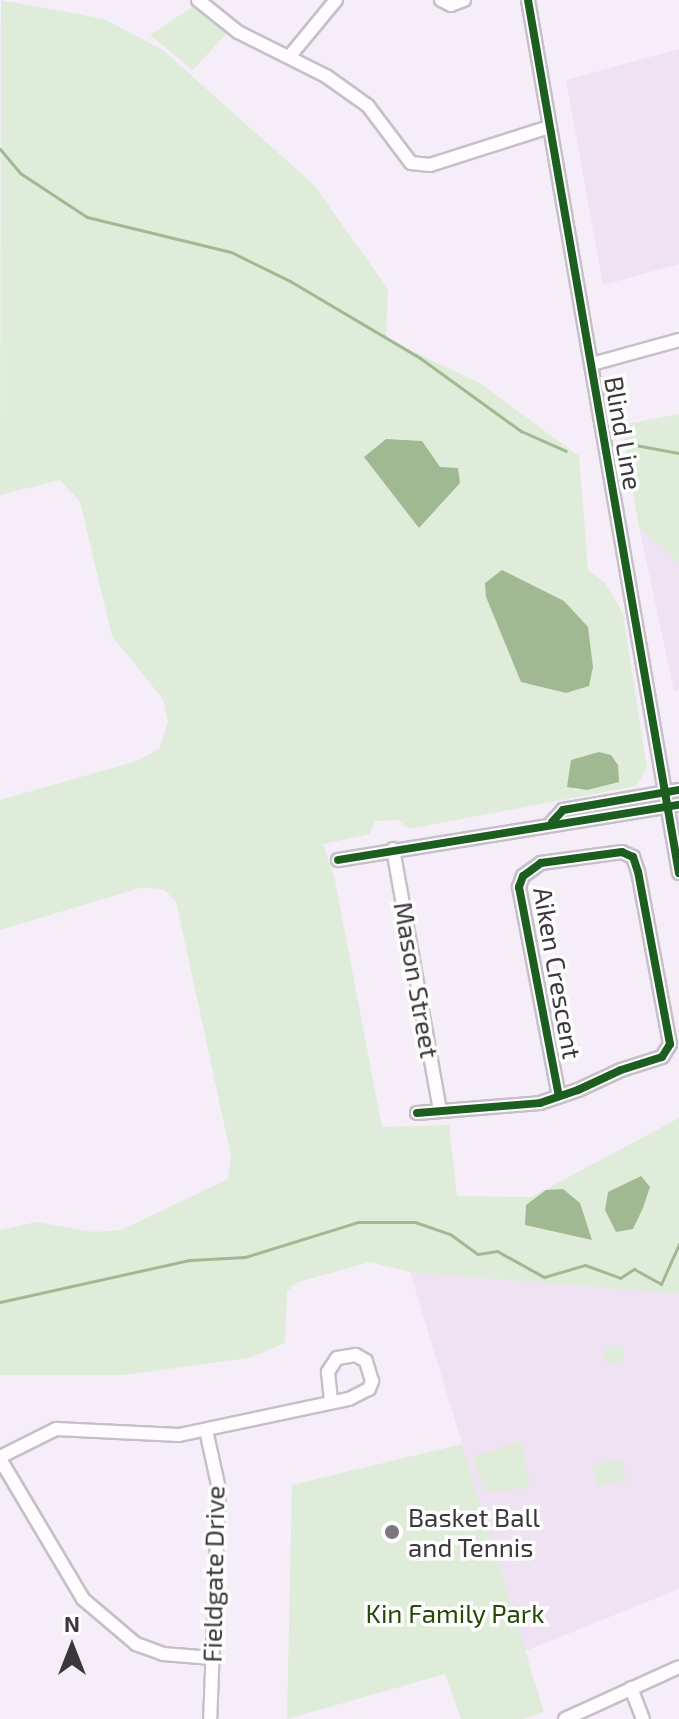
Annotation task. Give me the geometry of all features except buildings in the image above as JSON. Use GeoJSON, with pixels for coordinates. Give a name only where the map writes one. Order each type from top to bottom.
{"type":"FeatureCollection","features":[{"type":"Feature","properties":{"kind":"street"},"geometry":{"type":"LineString","coordinates":[[198,0],[238,32],[289,57],[368,106],[411,163],[430,165],[549,127]]}},
{"type":"Feature","properties":{"kind":"street"},"geometry":{"type":"LineString","coordinates":[[289,57],[336,0]]}},
{"type":"Feature","properties":{"kind":"street"},"geometry":{"type":"LineString","coordinates":[[441,0],[451,5],[464,0]]}},
{"type":"Feature","properties":{"kind":"street","name":"Blind Line"},"geometry":{"type":"LineString","coordinates":[[528,0],[664,792],[673,806],[679,873]]}},
{"type":"Feature","properties":{"kind":"street"},"geometry":{"type":"LineString","coordinates":[[592,364],[679,340]]}},
{"type":"Feature","properties":{"kind":"street"},"geometry":{"type":"LineString","coordinates":[[552,822],[563,810],[679,790]]}},
{"type":"Feature","properties":{"kind":"street"},"geometry":{"type":"LineString","coordinates":[[338,860],[552,822],[565,825],[673,806]]}},
{"type":"Feature","properties":{"kind":"street","name":"Mason Street"},"geometry":{"type":"LineString","coordinates":[[393,849],[440,1111]]}},
{"type":"Feature","properties":{"kind":"street","name":"Aiken Crescent"},"geometry":{"type":"LineString","coordinates":[[611,850],[633,857],[670,1044],[662,1057],[559,1096],[519,887],[523,876],[541,863],[611,850]]}},
{"type":"Feature","properties":{"kind":"street"},"geometry":{"type":"LineString","coordinates":[[417,1113],[540,1103],[559,1096]]}},
{"type":"Feature","properties":{"kind":"street"},"geometry":{"type":"LineString","coordinates":[[212,1658],[163,1654],[136,1644],[83,1599],[0,1458],[56,1429],[80,1426],[164,1436],[206,1430],[331,1399]]}},
{"type":"Feature","properties":{"kind":"street","name":"Fieldgate Drive"},"geometry":{"type":"LineString","coordinates":[[206,1430],[219,1489],[210,1719]]}},
{"type":"Feature","properties":{"kind":"street"},"geometry":{"type":"LineString","coordinates":[[565,1719],[679,1667]]}},
{"type":"Feature","properties":{"kind":"street"},"geometry":{"type":"LineString","coordinates":[[631,1688],[643,1719]]}},
{"type":"Feature","properties":{"kind":"shaded area"},"geometry":{"type":"Polygon","coordinates":[[[679,49],[679,264],[603,285],[566,80],[679,49]]]}},
{"type":"Feature","properties":{"kind":"shaded area"},"geometry":{"type":"Polygon","coordinates":[[[386,439],[422,441],[440,467],[458,468],[460,483],[419,528],[364,457],[386,439]]]}},
{"type":"Feature","properties":{"kind":"shaded area"},"geometry":{"type":"Polygon","coordinates":[[[639,527],[679,563],[679,689],[674,691],[639,527]]]}},
{"type":"Feature","properties":{"kind":"shaded area"},"geometry":{"type":"Polygon","coordinates":[[[502,570],[564,601],[588,627],[593,667],[589,686],[566,693],[521,682],[486,597],[485,583],[502,570]]]}},
{"type":"Feature","properties":{"kind":"shaded area"},"geometry":{"type":"Polygon","coordinates":[[[599,752],[611,755],[618,765],[619,782],[587,790],[567,787],[571,760],[599,752]]]}},
{"type":"Feature","properties":{"kind":"shaded area"},"geometry":{"type":"Polygon","coordinates":[[[641,1176],[650,1187],[643,1208],[633,1229],[616,1232],[605,1210],[608,1192],[641,1176]]]}},
{"type":"Feature","properties":{"kind":"shaded area"},"geometry":{"type":"Polygon","coordinates":[[[563,1189],[580,1203],[592,1240],[525,1225],[526,1205],[546,1190],[563,1189]]]}},
{"type":"Feature","properties":{"kind":"shaded area"},"geometry":{"type":"Polygon","coordinates":[[[410,1272],[679,1294],[679,1589],[525,1651],[410,1272]]]}},
{"type":"Feature","properties":{"kind":"green space"},"geometry":{"type":"Polygon","coordinates":[[[1,0],[104,19],[163,50],[314,185],[388,289],[386,339],[480,383],[579,456],[588,570],[606,584],[623,614],[647,768],[636,786],[409,829],[398,820],[375,821],[370,834],[323,844],[335,880],[382,1127],[449,1125],[457,1196],[531,1197],[679,1118],[679,1294],[410,1272],[370,1262],[298,1282],[287,1291],[285,1343],[249,1358],[124,1375],[0,1375],[0,1230],[36,1222],[94,1232],[121,1230],[228,1179],[231,1156],[176,901],[164,890],[143,887],[0,930],[0,800],[137,761],[159,749],[168,722],[163,699],[112,636],[80,502],[60,480],[0,495],[1,0]],[[486,597],[521,682],[566,693],[486,597]],[[583,755],[574,791],[618,782],[583,755]]]}},
{"type":"Feature","properties":{"kind":"green space"},"geometry":{"type":"Polygon","coordinates":[[[192,7],[227,33],[193,70],[150,35],[192,7]]]}},
{"type":"Feature","properties":{"kind":"green space"},"geometry":{"type":"Polygon","coordinates":[[[679,414],[679,563],[639,527],[621,425],[679,414]]]}},
{"type":"Feature","properties":{"kind":"green space"},"geometry":{"type":"Polygon","coordinates":[[[614,1345],[621,1348],[624,1355],[621,1362],[614,1365],[607,1362],[604,1355],[607,1348],[614,1345]]]}},
{"type":"Feature","properties":{"kind":"green space"},"geometry":{"type":"Polygon","coordinates":[[[521,1441],[530,1487],[485,1493],[473,1457],[521,1441]]]}},
{"type":"Feature","properties":{"kind":"green space","name":"Kin Family Park"},"geometry":{"type":"Polygon","coordinates":[[[462,1444],[544,1712],[524,1719],[461,1719],[445,1674],[287,1719],[292,1485],[462,1444]]]}},
{"type":"Feature","properties":{"kind":"green space"},"geometry":{"type":"Polygon","coordinates":[[[622,1459],[626,1480],[597,1486],[593,1465],[622,1459]]]}},
{"type":"Feature","properties":{"kind":"waterway"},"geometry":{"type":"LineString","coordinates":[[0,149],[20,173],[87,217],[231,252],[290,281],[420,358],[521,431],[566,451]]}},
{"type":"Feature","properties":{"kind":"waterway"},"geometry":{"type":"LineString","coordinates":[[635,445],[679,453]]}},
{"type":"Feature","properties":{"kind":"waterway"},"geometry":{"type":"LineString","coordinates":[[0,1302],[190,1260],[245,1257],[358,1222],[415,1222],[450,1234],[478,1254],[497,1251],[544,1277],[585,1265],[620,1278],[634,1269],[661,1284],[679,1244]]}},
{"type":"Feature","properties":{"kind":"cycle path"},"geometry":{"type":"LineString","coordinates":[[528,0],[679,873]]}},
{"type":"Feature","properties":{"kind":"cycle path"},"geometry":{"type":"LineString","coordinates":[[552,822],[563,810],[679,790]]}},
{"type":"Feature","properties":{"kind":"cycle path"},"geometry":{"type":"LineString","coordinates":[[338,860],[679,805]]}},
{"type":"Feature","properties":{"kind":"cycle path"},"geometry":{"type":"LineString","coordinates":[[417,1113],[540,1103],[578,1090],[621,1070],[662,1057],[670,1044],[638,872],[633,857],[622,852],[541,863],[523,876],[519,887],[559,1096]]}},
{"type":"Feature","properties":{"kind":"place","name":"Basket Ball and Tennis"},"geometry":{"type":"Point","coordinates":[392,1532]}}]}
